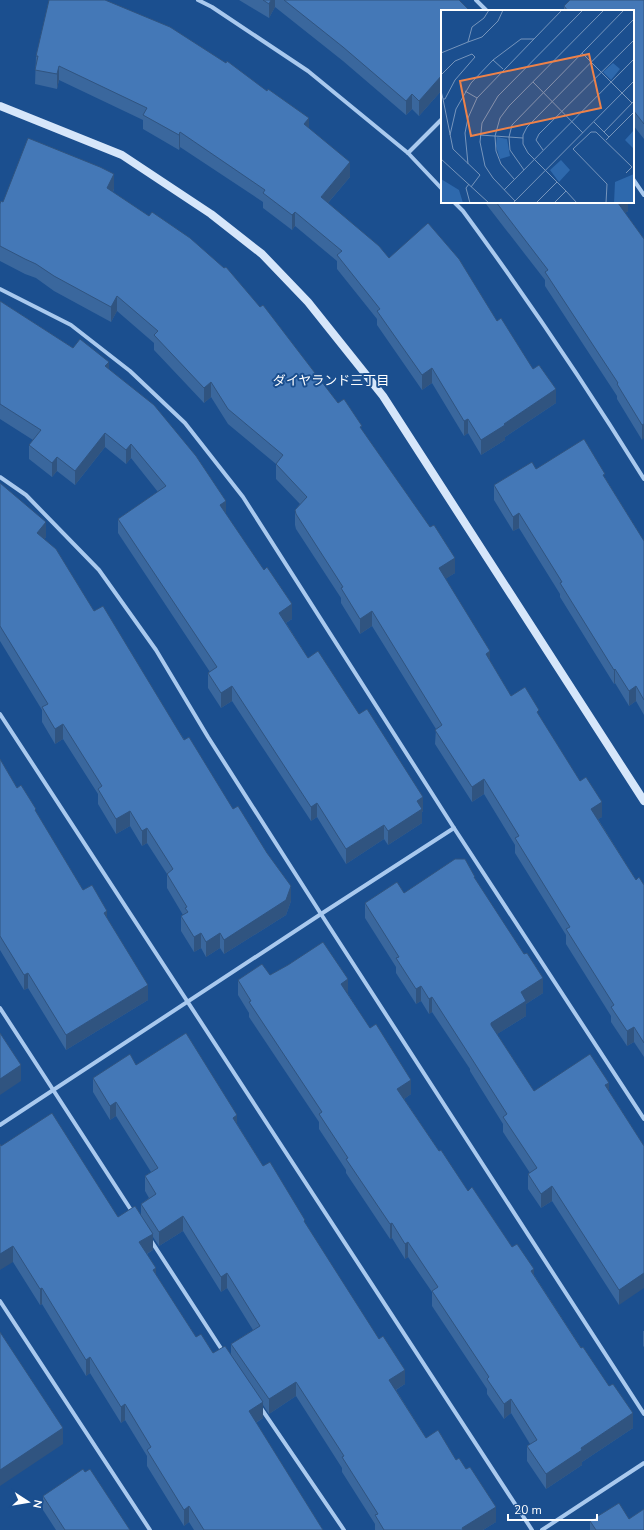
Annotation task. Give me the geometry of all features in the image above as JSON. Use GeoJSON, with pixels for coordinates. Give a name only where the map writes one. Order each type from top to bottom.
{"type":"FeatureCollection","features":[{"type":"Feature","properties":{"kind":"street"},"geometry":{"type":"LineString","coordinates":[[198,0],[212,6],[308,71],[408,153],[441,188]]}},
{"type":"Feature","properties":{"kind":"street"},"geometry":{"type":"LineString","coordinates":[[476,0],[486,10]]}},
{"type":"Feature","properties":{"kind":"street"},"geometry":{"type":"LineString","coordinates":[[0,106],[122,155],[212,214],[262,254],[308,302],[383,396],[644,801]]}},
{"type":"Feature","properties":{"kind":"street"},"geometry":{"type":"LineString","coordinates":[[408,153],[441,120]]}},
{"type":"Feature","properties":{"kind":"street"},"geometry":{"type":"LineString","coordinates":[[634,180],[644,195]]}},
{"type":"Feature","properties":{"kind":"street"},"geometry":{"type":"LineString","coordinates":[[455,203],[463,211],[515,281],[597,403],[644,479]]}},
{"type":"Feature","properties":{"kind":"street"},"geometry":{"type":"LineString","coordinates":[[0,289],[71,325],[130,371],[185,423],[243,497],[454,828],[644,1119]]}},
{"type":"Feature","properties":{"kind":"street"},"geometry":{"type":"LineString","coordinates":[[0,478],[26,495],[99,570],[156,650],[208,737],[321,914],[644,1414]]}},
{"type":"Feature","properties":{"kind":"street"},"geometry":{"type":"LineString","coordinates":[[0,714],[532,1530]]}},
{"type":"Feature","properties":{"kind":"street"},"geometry":{"type":"LineString","coordinates":[[0,1125],[454,828]]}},
{"type":"Feature","properties":{"kind":"street"},"geometry":{"type":"LineString","coordinates":[[0,1008],[52,1091],[69,1112],[134,1215]]}},
{"type":"Feature","properties":{"kind":"street"},"geometry":{"type":"LineString","coordinates":[[147,1234],[227,1358]]}},
{"type":"Feature","properties":{"kind":"street"},"geometry":{"type":"LineString","coordinates":[[0,1301],[150,1530]]}},
{"type":"Feature","properties":{"kind":"street"},"geometry":{"type":"LineString","coordinates":[[259,1404],[344,1530]]}},
{"type":"Feature","properties":{"kind":"street"},"geometry":{"type":"LineString","coordinates":[[542,1530],[644,1463]]}},
{"type":"Feature","properties":{"kind":"building"},"geometry":{"type":"Polygon","coordinates":[[[49,0],[105,0],[170,27],[226,63],[227,61],[267,91],[268,89],[309,118],[304,124],[350,162],[321,197],[379,246],[389,258],[428,223],[459,259],[497,321],[501,318],[533,369],[539,365],[556,389],[481,440],[468,419],[464,421],[432,368],[422,375],[377,311],[380,309],[337,255],[342,251],[295,212],[292,215],[263,193],[265,190],[180,132],[179,135],[143,115],[147,108],[59,66],[57,74],[35,70],[38,56],[36,56],[49,0]]]}},
{"type":"Feature","properties":{"kind":"building"},"geometry":{"type":"Polygon","coordinates":[[[263,0],[271,0],[269,4],[263,0]]]}},
{"type":"Feature","properties":{"kind":"building"},"geometry":{"type":"Polygon","coordinates":[[[284,0],[459,0],[469,10],[441,10],[441,76],[419,101],[412,94],[406,101],[343,47],[284,0]]]}},
{"type":"Feature","properties":{"kind":"building"},"geometry":{"type":"Polygon","coordinates":[[[570,0],[644,0],[644,124],[634,111],[634,10],[567,10],[564,6],[570,0]]]}},
{"type":"Feature","properties":{"kind":"building"},"geometry":{"type":"Polygon","coordinates":[[[28,138],[114,174],[107,188],[149,216],[152,212],[190,238],[224,268],[226,267],[260,307],[263,305],[338,403],[344,399],[362,426],[360,427],[430,527],[434,525],[455,558],[439,568],[490,651],[486,654],[511,696],[525,687],[539,710],[537,712],[580,781],[586,777],[602,802],[591,809],[636,880],[639,877],[644,885],[644,1043],[634,1027],[627,1031],[611,1007],[614,1005],[566,929],[570,927],[515,838],[519,836],[484,779],[472,787],[435,730],[442,725],[372,611],[360,619],[341,588],[343,587],[296,514],[295,510],[307,497],[276,464],[283,455],[228,409],[211,382],[204,388],[154,335],[158,331],[117,296],[111,307],[54,276],[36,264],[0,246],[0,204],[1,201],[3,202],[28,138]]]}},
{"type":"Feature","properties":{"kind":"building"},"geometry":{"type":"Polygon","coordinates":[[[497,203],[618,203],[644,239],[644,424],[642,425],[617,384],[618,383],[545,272],[548,270],[497,203]]]}},
{"type":"Feature","properties":{"kind":"building"},"geometry":{"type":"Polygon","coordinates":[[[0,301],[73,348],[80,339],[109,362],[105,366],[154,405],[196,456],[226,501],[220,505],[264,570],[267,567],[292,604],[279,613],[308,658],[318,651],[359,714],[367,709],[423,797],[417,801],[422,809],[388,831],[384,825],[346,849],[317,803],[311,807],[232,686],[221,693],[208,673],[217,667],[118,519],[166,486],[131,444],[126,450],[105,433],[75,471],[57,457],[52,463],[29,445],[41,430],[0,404],[0,301]]]}},
{"type":"Feature","properties":{"kind":"building"},"geometry":{"type":"Polygon","coordinates":[[[584,439],[605,474],[603,475],[644,541],[644,700],[636,686],[629,691],[615,669],[614,670],[519,513],[513,517],[494,485],[532,462],[536,469],[584,439]]]}},
{"type":"Feature","properties":{"kind":"building"},"geometry":{"type":"Polygon","coordinates":[[[0,483],[46,522],[37,533],[56,549],[94,611],[103,606],[184,740],[189,737],[233,809],[238,806],[267,853],[291,886],[286,900],[224,940],[220,933],[206,942],[201,933],[194,937],[181,916],[188,912],[185,908],[187,907],[167,874],[173,869],[147,828],[142,831],[130,811],[116,819],[98,789],[102,786],[63,724],[55,729],[42,707],[48,704],[0,626],[0,483]]]}},
{"type":"Feature","properties":{"kind":"building"},"geometry":{"type":"Polygon","coordinates":[[[0,759],[17,788],[21,785],[83,890],[92,885],[107,911],[104,913],[148,985],[66,1035],[28,973],[24,975],[0,936],[0,759]]]}},
{"type":"Feature","properties":{"kind":"building"},"geometry":{"type":"Polygon","coordinates":[[[455,859],[465,859],[474,877],[524,954],[527,953],[543,978],[521,992],[526,1001],[491,1023],[534,1091],[590,1054],[609,1083],[605,1085],[644,1146],[644,1273],[619,1290],[552,1186],[541,1194],[528,1174],[537,1168],[503,1117],[507,1114],[432,997],[429,999],[421,986],[416,989],[396,958],[399,957],[365,903],[397,882],[404,893],[455,859]]]}},
{"type":"Feature","properties":{"kind":"building"},"geometry":{"type":"Polygon","coordinates":[[[323,942],[348,979],[341,984],[370,1028],[376,1024],[411,1080],[397,1089],[439,1151],[441,1150],[468,1191],[472,1187],[512,1247],[517,1244],[534,1269],[531,1271],[581,1348],[583,1347],[609,1386],[613,1384],[633,1413],[546,1474],[527,1446],[537,1440],[511,1399],[504,1404],[487,1379],[489,1377],[432,1291],[438,1287],[408,1242],[405,1244],[392,1223],[390,1224],[346,1159],[348,1158],[319,1114],[322,1112],[249,1002],[251,1001],[238,980],[262,964],[270,975],[323,942]]]}},
{"type":"Feature","properties":{"kind":"building"},"geometry":{"type":"Polygon","coordinates":[[[0,1033],[21,1065],[0,1079],[0,1033]]]}},
{"type":"Feature","properties":{"kind":"building"},"geometry":{"type":"Polygon","coordinates":[[[186,1033],[237,1115],[233,1118],[263,1166],[270,1162],[305,1220],[304,1221],[379,1339],[383,1336],[405,1370],[389,1380],[426,1438],[438,1430],[456,1460],[459,1458],[466,1469],[470,1467],[496,1507],[462,1528],[463,1530],[384,1530],[375,1515],[378,1514],[342,1457],[344,1456],[296,1382],[269,1399],[231,1344],[260,1326],[227,1273],[221,1277],[183,1216],[159,1232],[141,1204],[156,1194],[145,1176],[158,1168],[116,1102],[110,1106],[93,1078],[130,1054],[136,1065],[186,1033]]]}},
{"type":"Feature","properties":{"kind":"building"},"geometry":{"type":"Polygon","coordinates":[[[52,1113],[118,1217],[135,1206],[153,1234],[139,1242],[156,1268],[153,1270],[196,1337],[201,1334],[213,1353],[225,1346],[263,1402],[249,1411],[323,1530],[204,1530],[189,1506],[184,1510],[147,1450],[151,1447],[125,1404],[121,1407],[90,1357],[86,1360],[42,1288],[40,1289],[13,1246],[0,1254],[0,1144],[1,1146],[52,1113]]]}},
{"type":"Feature","properties":{"kind":"building"},"geometry":{"type":"Polygon","coordinates":[[[0,1332],[63,1428],[0,1470],[0,1332]]]}},
{"type":"Feature","properties":{"kind":"building"},"geometry":{"type":"Polygon","coordinates":[[[83,1469],[85,1472],[90,1469],[130,1530],[65,1530],[43,1496],[83,1469]]]}},
{"type":"Feature","properties":{"kind":"building"},"geometry":{"type":"Polygon","coordinates":[[[619,1503],[629,1519],[644,1509],[644,1530],[596,1530],[590,1521],[619,1503]]]}},
{"type":"Feature","properties":{"kind":"district","name":"ダイヤランド三丁目"},"geometry":{"type":"Point","coordinates":[331,381]}}]}
